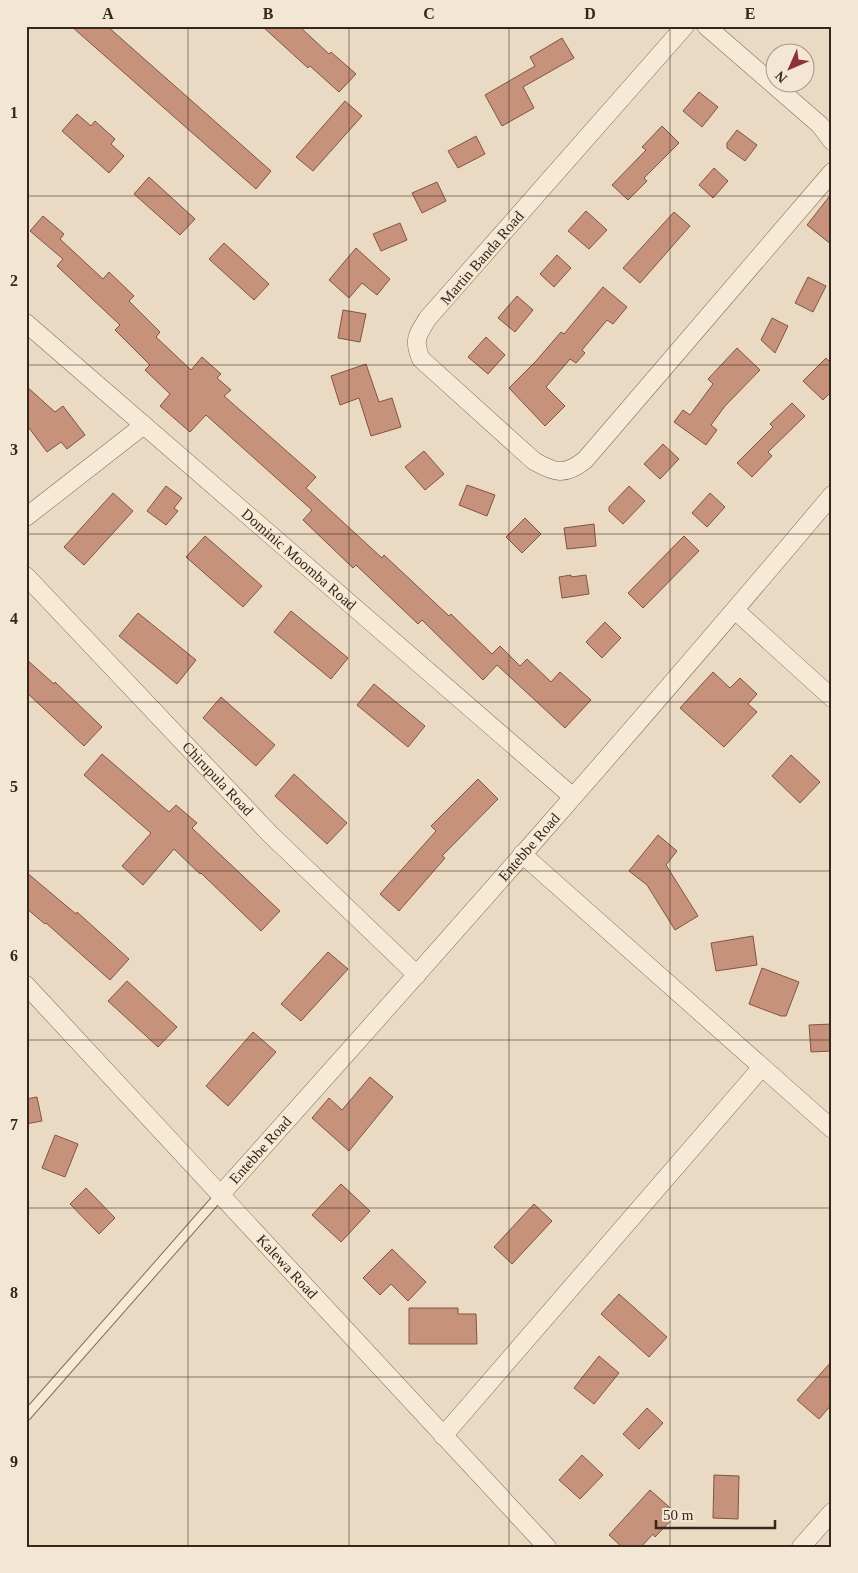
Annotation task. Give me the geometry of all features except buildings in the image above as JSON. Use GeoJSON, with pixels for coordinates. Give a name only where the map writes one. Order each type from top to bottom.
{"type":"FeatureCollection","features":[{"type":"Feature","properties":{"kind":"street","name":"Martin Banda Road"},"geometry":{"type":"LineString","coordinates":[[685,26],[428,318],[418,333],[416,347],[421,359],[534,461],[547,469],[561,472],[574,469],[585,460],[832,172]]}},
{"type":"Feature","properties":{"kind":"street"},"geometry":{"type":"LineString","coordinates":[[706,26],[820,125],[832,141]]}},
{"type":"Feature","properties":{"kind":"street","name":"Dominic Moomba Road"},"geometry":{"type":"LineString","coordinates":[[26,323],[572,796]]}},
{"type":"Feature","properties":{"kind":"street"},"geometry":{"type":"LineString","coordinates":[[26,517],[144,425]]}},
{"type":"Feature","properties":{"kind":"street","name":"Entebbe Road"},"geometry":{"type":"LineString","coordinates":[[221,1194],[417,975],[735,610],[832,495]]}},
{"type":"Feature","properties":{"kind":"street","name":"Chirupula Road"},"geometry":{"type":"LineString","coordinates":[[26,576],[270,834],[417,975]]}},
{"type":"Feature","properties":{"kind":"street"},"geometry":{"type":"LineString","coordinates":[[735,610],[832,698]]}},
{"type":"Feature","properties":{"kind":"street"},"geometry":{"type":"LineString","coordinates":[[522,854],[832,1129]]}},
{"type":"Feature","properties":{"kind":"street","name":"Kalewa Road"},"geometry":{"type":"LineString","coordinates":[[26,985],[547,1547]]}},
{"type":"Feature","properties":{"kind":"street"},"geometry":{"type":"LineString","coordinates":[[443,1436],[762,1067]]}},
{"type":"Feature","properties":{"kind":"street"},"geometry":{"type":"LineString","coordinates":[[801,1547],[832,1512]]}},
{"type":"Feature","properties":{"kind":"lane"},"geometry":{"type":"LineString","coordinates":[[26,1416],[221,1194]]}}]}
